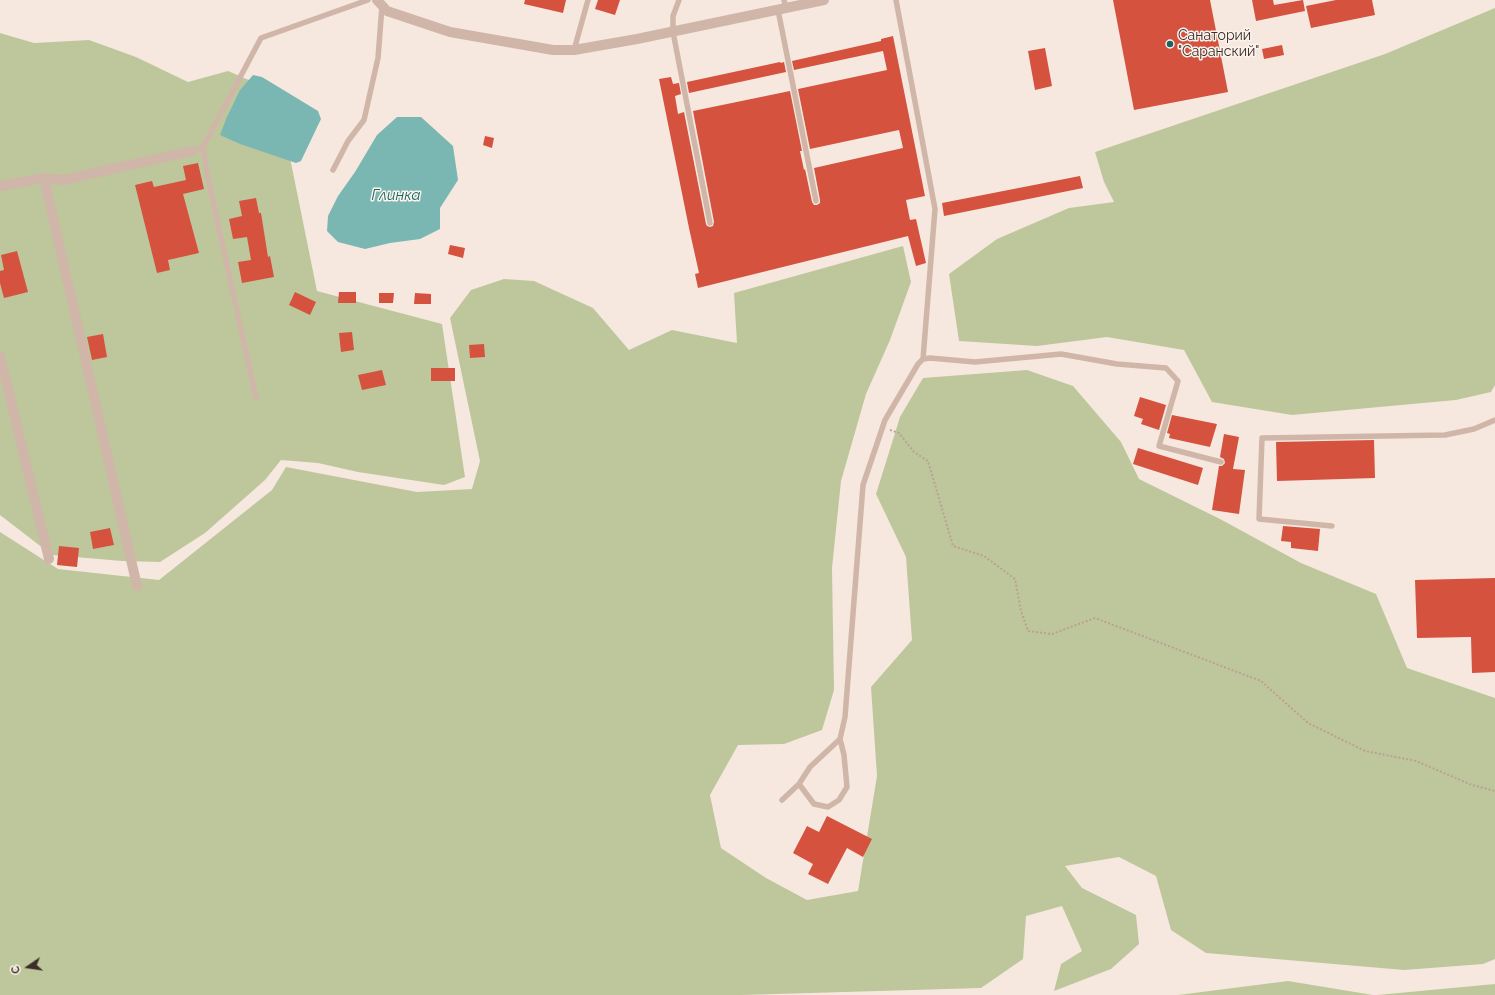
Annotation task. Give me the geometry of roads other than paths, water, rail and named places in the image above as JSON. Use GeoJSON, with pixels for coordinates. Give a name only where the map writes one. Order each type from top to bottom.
{"type":"FeatureCollection","features":[{"type":"Feature","properties":{"kind":"street"},"geometry":{"type":"LineString","coordinates":[[380,3],[387,11],[450,32],[553,50],[574,50],[673,32],[783,6],[824,0]]}},
{"type":"Feature","properties":{"kind":"street"},"geometry":{"type":"LineString","coordinates":[[0,186],[44,178],[63,180],[192,151]]}},
{"type":"Feature","properties":{"kind":"street"},"geometry":{"type":"LineString","coordinates":[[44,178],[136,586]]}},
{"type":"Feature","properties":{"kind":"street"},"geometry":{"type":"LineString","coordinates":[[0,356],[49,559]]}},
{"type":"Feature","properties":{"kind":"lane"},"geometry":{"type":"LineString","coordinates":[[256,398],[207,174],[203,147],[262,38],[368,0]]}},
{"type":"Feature","properties":{"kind":"lane"},"geometry":{"type":"LineString","coordinates":[[574,50],[588,0]]}},
{"type":"Feature","properties":{"kind":"lane"},"geometry":{"type":"LineString","coordinates":[[679,0],[673,16],[673,32],[710,222]]}},
{"type":"Feature","properties":{"kind":"lane"},"geometry":{"type":"LineString","coordinates":[[896,0],[935,209],[923,359]]}},
{"type":"Feature","properties":{"kind":"lane"},"geometry":{"type":"LineString","coordinates":[[333,170],[348,141],[364,120],[378,58],[380,3]]}},
{"type":"Feature","properties":{"kind":"lane"},"geometry":{"type":"LineString","coordinates":[[783,6],[816,201]]}},
{"type":"Feature","properties":{"kind":"lane"},"geometry":{"type":"LineString","coordinates":[[192,151],[203,147]]}},
{"type":"Feature","properties":{"kind":"lane"},"geometry":{"type":"LineString","coordinates":[[799,784],[814,804],[828,806],[839,800],[847,787],[844,754],[840,739],[845,717],[863,485],[884,420],[918,364],[923,359],[930,358],[975,362],[1061,354],[1117,364],[1166,368],[1178,381],[1159,446],[1221,462]]}},
{"type":"Feature","properties":{"kind":"lane"},"geometry":{"type":"LineString","coordinates":[[1332,526],[1259,518],[1262,438],[1445,435],[1474,429],[1495,420]]}},
{"type":"Feature","properties":{"kind":"lane"},"geometry":{"type":"LineString","coordinates":[[782,800],[799,784],[810,768],[840,739]]}},
{"type":"Feature","properties":{"kind":"water"},"geometry":{"type":"Polygon","coordinates":[[[253,75],[262,77],[318,111],[321,119],[301,161],[296,163],[240,144],[220,135],[240,90],[253,75]]]}},
{"type":"Feature","properties":{"kind":"water","name":"Глинка"},"geometry":{"type":"Polygon","coordinates":[[[397,117],[421,117],[453,146],[458,180],[440,208],[440,229],[420,239],[390,243],[365,249],[338,242],[327,231],[328,216],[338,196],[355,172],[377,135],[397,117]]]}},
{"type":"Feature","properties":{"kind":"place","name":"Санаторий \"Саранский\""},"geometry":{"type":"Point","coordinates":[1170,44]}}]}
